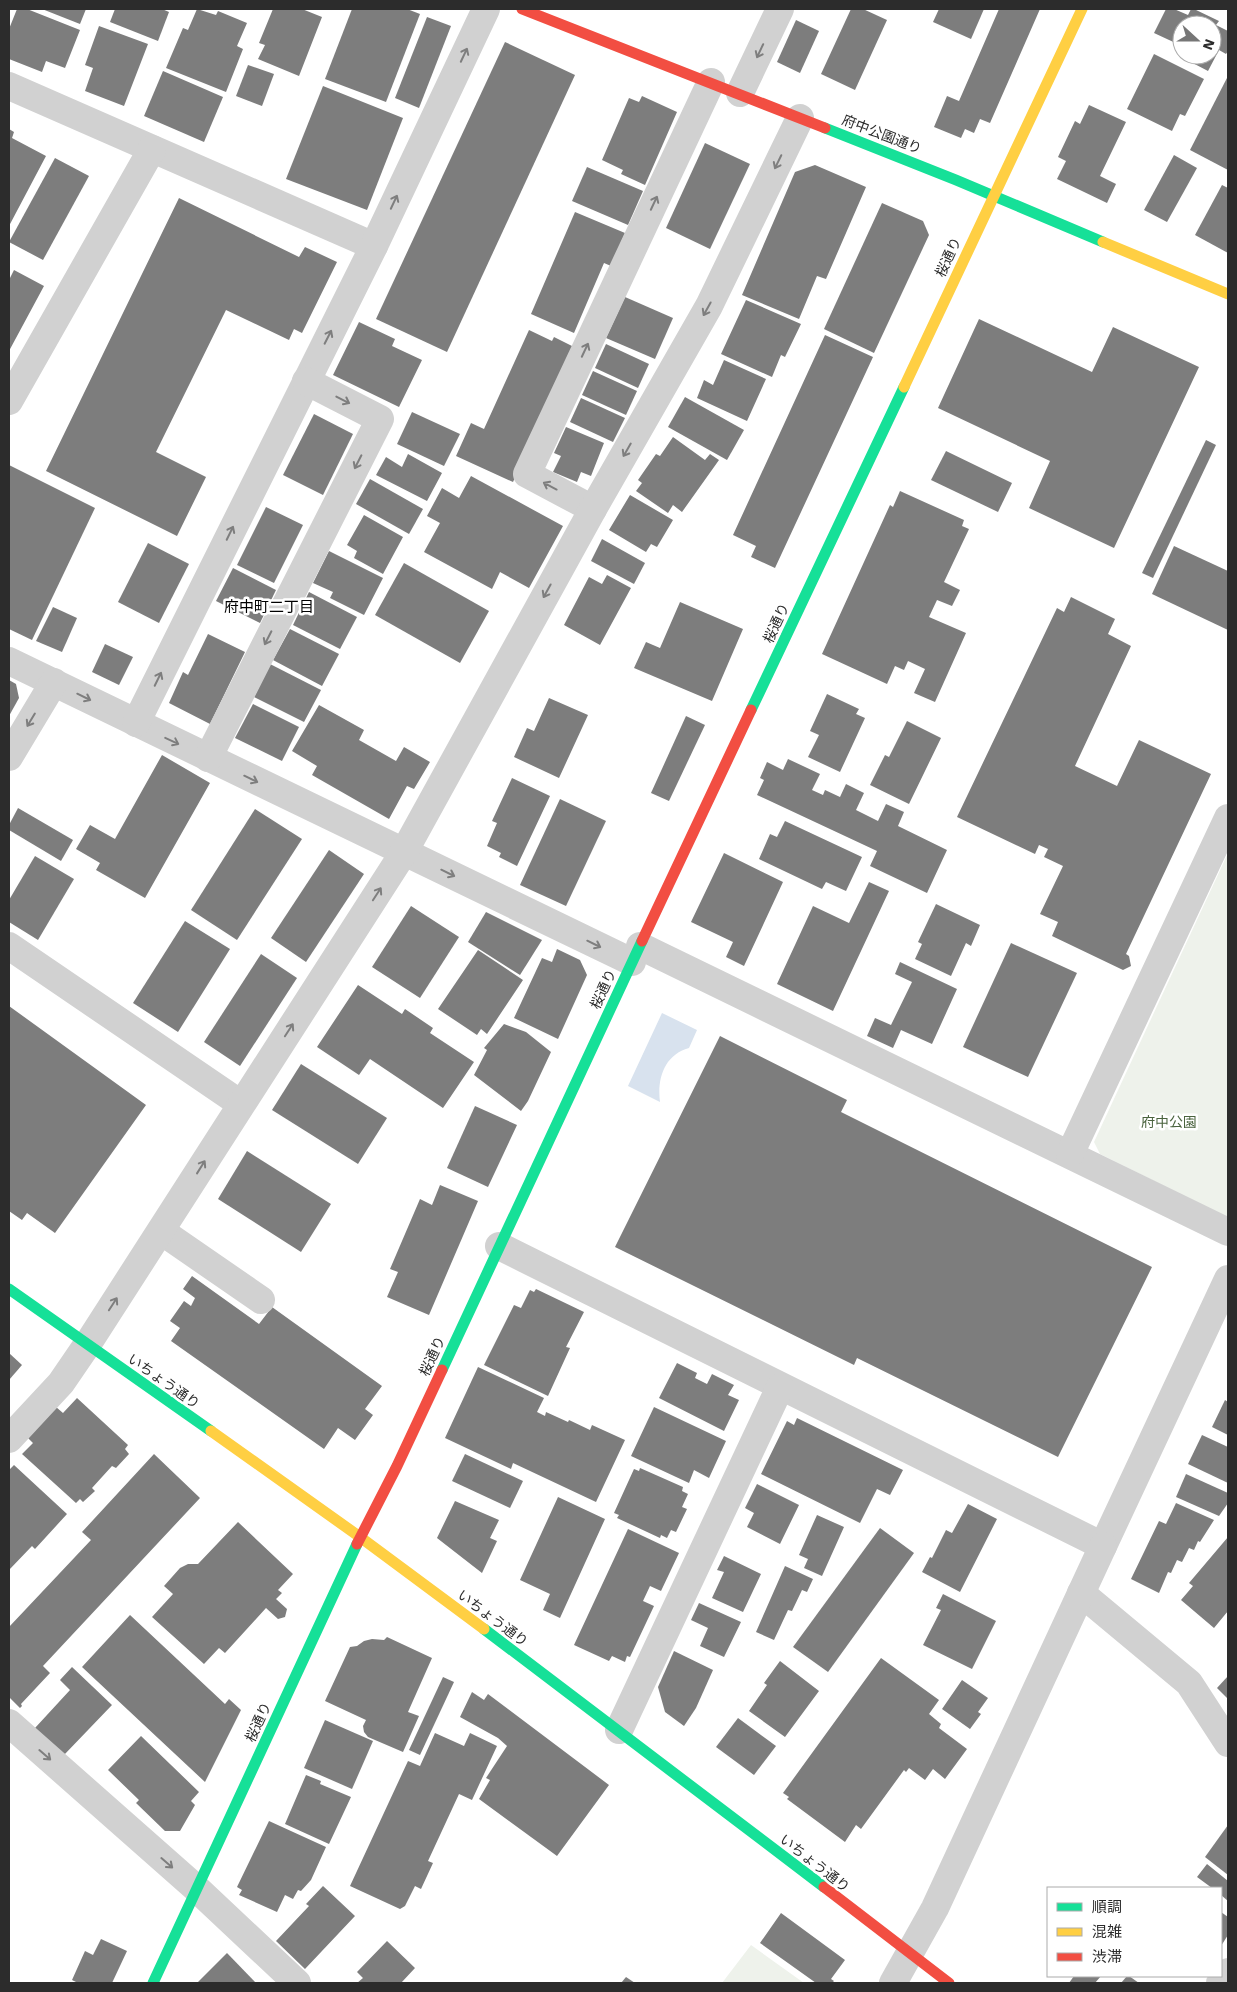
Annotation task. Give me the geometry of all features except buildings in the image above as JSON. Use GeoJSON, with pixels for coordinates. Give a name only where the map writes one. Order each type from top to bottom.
{"type":"FeatureCollection","features":[{"type":"Feature","properties":{"kind":"street"},"geometry":{"type":"LineString","coordinates":[[136,723],[374,246],[486,9]]}},
{"type":"Feature","properties":{"kind":"street","name":"府中公園通り"},"geometry":{"type":"LineString","coordinates":[[522,9],[740,93],[1228,294]]}},
{"type":"Feature","properties":{"kind":"street"},"geometry":{"type":"LineString","coordinates":[[740,93],[780,9]]}},
{"type":"Feature","properties":{"kind":"street","name":"桜通り"},"geometry":{"type":"LineString","coordinates":[[153,1983],[360,1537],[397,1466],[636,954],[1082,9]]}},
{"type":"Feature","properties":{"kind":"street"},"geometry":{"type":"LineString","coordinates":[[593,509],[527,474],[711,82]]}},
{"type":"Feature","properties":{"kind":"street"},"geometry":{"type":"LineString","coordinates":[[9,86],[374,246]]}},
{"type":"Feature","properties":{"kind":"street"},"geometry":{"type":"LineString","coordinates":[[9,1439],[61,1383],[161,1231],[404,852],[593,509],[709,306],[800,118]]}},
{"type":"Feature","properties":{"kind":"street"},"geometry":{"type":"LineString","coordinates":[[9,401],[152,149]]}},
{"type":"Feature","properties":{"kind":"street"},"geometry":{"type":"LineString","coordinates":[[208,758],[380,419],[306,380]]}},
{"type":"Feature","properties":{"kind":"street"},"geometry":{"type":"LineString","coordinates":[[9,661],[404,852],[636,954],[1070,1154],[1228,1232]]}},
{"type":"Feature","properties":{"kind":"street"},"geometry":{"type":"LineString","coordinates":[[9,757],[54,682]]}},
{"type":"Feature","properties":{"kind":"street"},"geometry":{"type":"LineString","coordinates":[[1070,1154],[1228,818]]}},
{"type":"Feature","properties":{"kind":"street"},"geometry":{"type":"LineString","coordinates":[[9,946],[241,1104]]}},
{"type":"Feature","properties":{"kind":"street"},"geometry":{"type":"LineString","coordinates":[[161,1231],[261,1300]]}},
{"type":"Feature","properties":{"kind":"street"},"geometry":{"type":"LineString","coordinates":[[499,1246],[1103,1546]]}},
{"type":"Feature","properties":{"kind":"street"},"geometry":{"type":"LineString","coordinates":[[893,1983],[934,1908],[1228,1279]]}},
{"type":"Feature","properties":{"kind":"street","name":"いちょう通り"},"geometry":{"type":"LineString","coordinates":[[9,1289],[360,1537],[618,1730],[949,1983]]}},
{"type":"Feature","properties":{"kind":"street"},"geometry":{"type":"LineString","coordinates":[[618,1730],[780,1387]]}},
{"type":"Feature","properties":{"kind":"street"},"geometry":{"type":"LineString","coordinates":[[1081,1593],[1189,1683],[1228,1743]]}},
{"type":"Feature","properties":{"kind":"street"},"geometry":{"type":"LineString","coordinates":[[9,1723],[197,1889],[298,1983]]}},
{"type":"Feature","properties":{"kind":"street"},"geometry":{"type":"LineString","coordinates":[[1220,1983],[1228,1972]]}},
{"type":"Feature","properties":{"kind":"green space","name":"府中公園"},"geometry":{"type":"Polygon","coordinates":[[[1228,853],[1228,1218],[1100,1154],[1094,1142],[1228,853]]]}},
{"type":"Feature","properties":{"kind":"green space"},"geometry":{"type":"Polygon","coordinates":[[[751,1945],[804,1983],[722,1983],[751,1945]]]}},
{"type":"Feature","properties":{"kind":"shaded area"},"geometry":{"type":"Polygon","coordinates":[[[662,1013],[697,1030],[689,1048],[680,1051],[674,1056],[664,1069],[659,1093],[660,1102],[628,1086],[662,1013]]]}},
{"type":"Feature","properties":{"kind":"traffic: fast"},"geometry":{"type":"LineString","coordinates":[[825,128],[956,180],[1103,242]]}},
{"type":"Feature","properties":{"kind":"traffic: fast"},"geometry":{"type":"LineString","coordinates":[[751,710],[904,387]]}},
{"type":"Feature","properties":{"kind":"traffic: fast"},"geometry":{"type":"LineString","coordinates":[[442,1370],[642,941]]}},
{"type":"Feature","properties":{"kind":"traffic: fast"},"geometry":{"type":"LineString","coordinates":[[9,1289],[211,1431]]}},
{"type":"Feature","properties":{"kind":"traffic: fast"},"geometry":{"type":"LineString","coordinates":[[153,1983],[357,1544]]}},
{"type":"Feature","properties":{"kind":"traffic: fast"},"geometry":{"type":"LineString","coordinates":[[484,1629],[824,1887]]}},
{"type":"Feature","properties":{"kind":"traffic: slow"},"geometry":{"type":"LineString","coordinates":[[904,387],[1082,9]]}},
{"type":"Feature","properties":{"kind":"traffic: slow"},"geometry":{"type":"LineString","coordinates":[[1103,242],[1228,294]]}},
{"type":"Feature","properties":{"kind":"traffic: slow"},"geometry":{"type":"LineString","coordinates":[[211,1431],[360,1537],[484,1629]]}},
{"type":"Feature","properties":{"kind":"traffic: jam"},"geometry":{"type":"LineString","coordinates":[[522,9],[825,128]]}},
{"type":"Feature","properties":{"kind":"traffic: jam"},"geometry":{"type":"LineString","coordinates":[[642,941],[751,710]]}},
{"type":"Feature","properties":{"kind":"traffic: jam"},"geometry":{"type":"LineString","coordinates":[[357,1544],[397,1466],[442,1370]]}},
{"type":"Feature","properties":{"kind":"traffic: jam"},"geometry":{"type":"LineString","coordinates":[[824,1887],[949,1983]]}},
{"type":"Feature","properties":{"kind":"district","name":"府中町二丁目"},"geometry":{"type":"Point","coordinates":[269,607]}}]}
